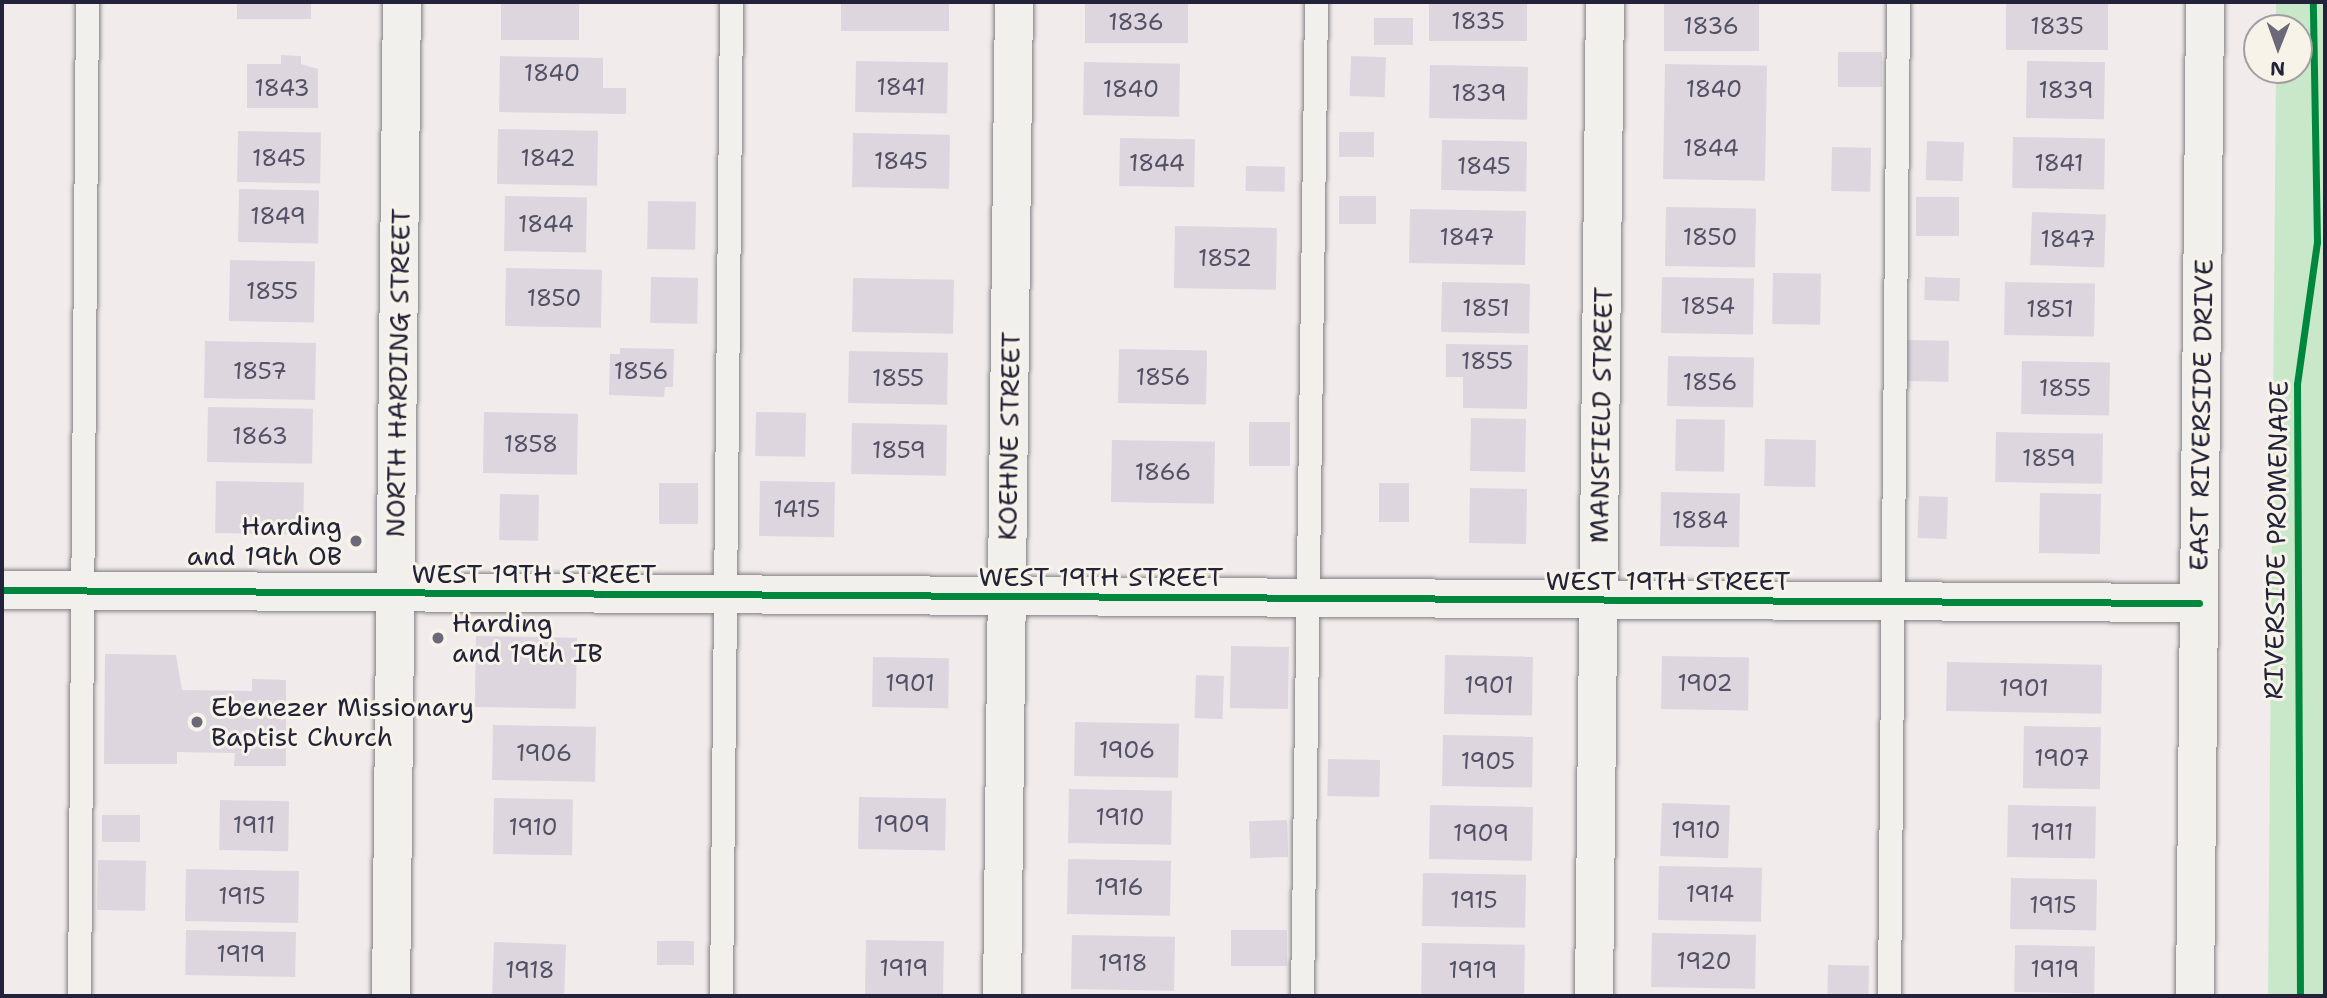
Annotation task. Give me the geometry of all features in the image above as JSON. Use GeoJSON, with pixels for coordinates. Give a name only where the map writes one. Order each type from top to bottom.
{"type":"FeatureCollection","features":[{"type":"Feature","properties":{"kind":"street","name":"NORTH HARDING STREET"},"geometry":{"type":"LineString","coordinates":[[391,996],[402,2]]}},
{"type":"Feature","properties":{"kind":"street","name":"KOEHNE STREET"},"geometry":{"type":"LineString","coordinates":[[1002,996],[1014,2]]}},
{"type":"Feature","properties":{"kind":"street","name":"MANSFIELD STREET"},"geometry":{"type":"LineString","coordinates":[[1594,996],[1605,2]]}},
{"type":"Feature","properties":{"kind":"street","name":"EAST RIVERSIDE DRIVE"},"geometry":{"type":"LineString","coordinates":[[2196,996],[2205,2]]}},
{"type":"Feature","properties":{"kind":"street","name":"WEST 19TH STREET"},"geometry":{"type":"LineString","coordinates":[[2,590],[1599,602],[2200,603]]}},
{"type":"Feature","properties":{"kind":"lane"},"geometry":{"type":"LineString","coordinates":[[79,996],[87,2]]}},
{"type":"Feature","properties":{"kind":"lane"},"geometry":{"type":"LineString","coordinates":[[721,996],[731,2]]}},
{"type":"Feature","properties":{"kind":"lane"},"geometry":{"type":"LineString","coordinates":[[1301,996],[1311,600],[1306,541],[1316,2]]}},
{"type":"Feature","properties":{"kind":"lane"},"geometry":{"type":"LineString","coordinates":[[1889,996],[1898,2]]}},
{"type":"Feature","properties":{"kind":"green space"},"geometry":{"type":"Polygon","coordinates":[[[2276,2],[2325,2],[2325,996],[2268,996],[2276,84],[2313,84],[2313,14],[2276,14],[2276,2]]]}},
{"type":"Feature","properties":{"kind":"building"},"geometry":{"type":"Polygon","coordinates":[[[237,2],[311,2],[311,19],[237,19],[237,2]]]}},
{"type":"Feature","properties":{"kind":"building"},"geometry":{"type":"Polygon","coordinates":[[[501,2],[579,2],[579,40],[501,40],[501,2]]]}},
{"type":"Feature","properties":{"kind":"building"},"geometry":{"type":"Polygon","coordinates":[[[841,2],[949,2],[949,31],[841,31],[841,2]]]}},
{"type":"Feature","properties":{"kind":"building"},"geometry":{"type":"Polygon","coordinates":[[[1085,2],[1188,2],[1188,43],[1085,43],[1085,2]]]}},
{"type":"Feature","properties":{"kind":"building"},"geometry":{"type":"Polygon","coordinates":[[[1429,2],[1527,2],[1527,41],[1429,41],[1429,2]]]}},
{"type":"Feature","properties":{"kind":"building"},"geometry":{"type":"Polygon","coordinates":[[[1664,2],[1759,2],[1759,51],[1664,51],[1664,2]]]}},
{"type":"Feature","properties":{"kind":"building"},"geometry":{"type":"Polygon","coordinates":[[[2006,2],[2108,2],[2108,50],[2006,50],[2006,2]]]}},
{"type":"Feature","properties":{"kind":"building"},"geometry":{"type":"Polygon","coordinates":[[[1374,18],[1413,18],[1413,45],[1374,45],[1374,18]]]}},
{"type":"Feature","properties":{"kind":"building"},"geometry":{"type":"Polygon","coordinates":[[[1838,52],[1882,52],[1882,87],[1838,87],[1838,52]]]}},
{"type":"Feature","properties":{"kind":"building"},"geometry":{"type":"Polygon","coordinates":[[[281,55],[301,56],[301,64],[318,69],[318,108],[247,108],[247,64],[281,64],[281,55]]]}},
{"type":"Feature","properties":{"kind":"building"},"geometry":{"type":"Polygon","coordinates":[[[500,56],[603,58],[603,88],[626,88],[626,114],[499,112],[500,56]]]}},
{"type":"Feature","properties":{"kind":"building"},"geometry":{"type":"Polygon","coordinates":[[[1351,56],[1386,57],[1385,97],[1350,96],[1351,56]]]}},
{"type":"Feature","properties":{"kind":"building"},"geometry":{"type":"Polygon","coordinates":[[[856,61],[948,63],[947,114],[855,112],[856,61]]]}},
{"type":"Feature","properties":{"kind":"building"},"geometry":{"type":"Polygon","coordinates":[[[2027,61],[2105,62],[2104,119],[2026,118],[2027,61]]]}},
{"type":"Feature","properties":{"kind":"building"},"geometry":{"type":"Polygon","coordinates":[[[1084,62],[1180,64],[1179,117],[1083,115],[1084,62]]]}},
{"type":"Feature","properties":{"kind":"building"},"geometry":{"type":"Polygon","coordinates":[[[1665,64],[1767,66],[1765,181],[1663,179],[1665,64]]]}},
{"type":"Feature","properties":{"kind":"building"},"geometry":{"type":"Polygon","coordinates":[[[1430,65],[1528,67],[1527,120],[1429,118],[1430,65]]]}},
{"type":"Feature","properties":{"kind":"building"},"geometry":{"type":"Polygon","coordinates":[[[498,129],[598,131],[597,186],[497,184],[498,129]]]}},
{"type":"Feature","properties":{"kind":"building"},"geometry":{"type":"Polygon","coordinates":[[[238,131],[321,132],[320,183],[237,182],[238,131]]]}},
{"type":"Feature","properties":{"kind":"building"},"geometry":{"type":"Polygon","coordinates":[[[1339,132],[1374,132],[1374,157],[1339,157],[1339,132]]]}},
{"type":"Feature","properties":{"kind":"building"},"geometry":{"type":"Polygon","coordinates":[[[853,133],[950,135],[949,189],[852,187],[853,133]]]}},
{"type":"Feature","properties":{"kind":"building"},"geometry":{"type":"Polygon","coordinates":[[[2013,137],[2105,139],[2104,190],[2012,188],[2013,137]]]}},
{"type":"Feature","properties":{"kind":"building"},"geometry":{"type":"Polygon","coordinates":[[[1120,138],[1195,139],[1194,187],[1119,186],[1120,138]]]}},
{"type":"Feature","properties":{"kind":"building"},"geometry":{"type":"Polygon","coordinates":[[[1442,140],[1527,141],[1526,191],[1441,190],[1442,140]]]}},
{"type":"Feature","properties":{"kind":"building"},"geometry":{"type":"Polygon","coordinates":[[[1927,141],[1964,142],[1963,181],[1926,180],[1927,141]]]}},
{"type":"Feature","properties":{"kind":"building"},"geometry":{"type":"Polygon","coordinates":[[[1832,147],[1871,148],[1870,192],[1831,191],[1832,147]]]}},
{"type":"Feature","properties":{"kind":"building"},"geometry":{"type":"Polygon","coordinates":[[[1246,166],[1285,167],[1285,192],[1246,191],[1246,166]]]}},
{"type":"Feature","properties":{"kind":"building"},"geometry":{"type":"Polygon","coordinates":[[[239,189],[319,190],[318,243],[238,242],[239,189]]]}},
{"type":"Feature","properties":{"kind":"building"},"geometry":{"type":"Polygon","coordinates":[[[505,196],[587,197],[586,252],[504,251],[505,196]]]}},
{"type":"Feature","properties":{"kind":"building"},"geometry":{"type":"Polygon","coordinates":[[[1339,196],[1376,196],[1376,224],[1339,224],[1339,196]]]}},
{"type":"Feature","properties":{"kind":"building"},"geometry":{"type":"Polygon","coordinates":[[[1916,197],[1959,197],[1959,236],[1916,236],[1916,197]]]}},
{"type":"Feature","properties":{"kind":"building"},"geometry":{"type":"Polygon","coordinates":[[[648,201],[696,202],[695,250],[647,249],[648,201]]]}},
{"type":"Feature","properties":{"kind":"building"},"geometry":{"type":"Polygon","coordinates":[[[1666,207],[1756,209],[1755,268],[1665,266],[1666,207]]]}},
{"type":"Feature","properties":{"kind":"building"},"geometry":{"type":"Polygon","coordinates":[[[1410,209],[1526,211],[1525,265],[1409,263],[1410,209]]]}},
{"type":"Feature","properties":{"kind":"building"},"geometry":{"type":"Polygon","coordinates":[[[2032,212],[2106,215],[2104,268],[2030,265],[2032,212]]]}},
{"type":"Feature","properties":{"kind":"building"},"geometry":{"type":"Polygon","coordinates":[[[1175,226],[1277,228],[1276,290],[1174,288],[1175,226]]]}},
{"type":"Feature","properties":{"kind":"building"},"geometry":{"type":"Polygon","coordinates":[[[230,260],[315,261],[314,322],[229,321],[230,260]]]}},
{"type":"Feature","properties":{"kind":"building"},"geometry":{"type":"Polygon","coordinates":[[[506,268],[602,270],[601,328],[505,326],[506,268]]]}},
{"type":"Feature","properties":{"kind":"building"},"geometry":{"type":"Polygon","coordinates":[[[1773,273],[1821,274],[1820,325],[1772,324],[1773,273]]]}},
{"type":"Feature","properties":{"kind":"building"},"geometry":{"type":"Polygon","coordinates":[[[651,277],[698,278],[697,324],[650,323],[651,277]]]}},
{"type":"Feature","properties":{"kind":"building"},"geometry":{"type":"Polygon","coordinates":[[[1662,277],[1754,279],[1753,335],[1661,333],[1662,277]]]}},
{"type":"Feature","properties":{"kind":"building"},"geometry":{"type":"Polygon","coordinates":[[[1925,277],[1960,278],[1959,301],[1924,300],[1925,277]]]}},
{"type":"Feature","properties":{"kind":"building"},"geometry":{"type":"Polygon","coordinates":[[[853,278],[954,280],[953,334],[852,332],[853,278]]]}},
{"type":"Feature","properties":{"kind":"building"},"geometry":{"type":"Polygon","coordinates":[[[1442,282],[1530,284],[1529,334],[1441,332],[1442,282]]]}},
{"type":"Feature","properties":{"kind":"building"},"geometry":{"type":"Polygon","coordinates":[[[2005,282],[2095,284],[2094,337],[2004,335],[2005,282]]]}},
{"type":"Feature","properties":{"kind":"building"},"geometry":{"type":"Polygon","coordinates":[[[1907,340],[1949,341],[1948,382],[1906,381],[1907,340]]]}},
{"type":"Feature","properties":{"kind":"building"},"geometry":{"type":"Polygon","coordinates":[[[205,341],[316,343],[315,400],[204,398],[205,341]]]}},
{"type":"Feature","properties":{"kind":"building"},"geometry":{"type":"Polygon","coordinates":[[[1446,344],[1528,345],[1527,409],[1463,408],[1463,377],[1446,377],[1446,344]]]}},
{"type":"Feature","properties":{"kind":"building"},"geometry":{"type":"Polygon","coordinates":[[[620,348],[674,349],[673,387],[665,387],[664,397],[609,395],[610,354],[620,354],[620,348]]]}},
{"type":"Feature","properties":{"kind":"building"},"geometry":{"type":"Polygon","coordinates":[[[1119,349],[1207,351],[1206,405],[1118,403],[1119,349]]]}},
{"type":"Feature","properties":{"kind":"building"},"geometry":{"type":"Polygon","coordinates":[[[849,351],[948,353],[947,405],[848,403],[849,351]]]}},
{"type":"Feature","properties":{"kind":"building"},"geometry":{"type":"Polygon","coordinates":[[[1668,356],[1754,358],[1753,407],[1667,406],[1668,356]]]}},
{"type":"Feature","properties":{"kind":"building"},"geometry":{"type":"Polygon","coordinates":[[[2022,361],[2110,363],[2109,416],[2021,414],[2022,361]]]}},
{"type":"Feature","properties":{"kind":"building"},"geometry":{"type":"Polygon","coordinates":[[[208,407],[313,409],[312,464],[207,462],[208,407]]]}},
{"type":"Feature","properties":{"kind":"building"},"geometry":{"type":"Polygon","coordinates":[[[484,412],[578,414],[577,475],[483,473],[484,412]]]}},
{"type":"Feature","properties":{"kind":"building"},"geometry":{"type":"Polygon","coordinates":[[[756,412],[806,413],[805,457],[755,456],[756,412]]]}},
{"type":"Feature","properties":{"kind":"building"},"geometry":{"type":"Polygon","coordinates":[[[1471,418],[1526,419],[1525,472],[1470,471],[1471,418]]]}},
{"type":"Feature","properties":{"kind":"building"},"geometry":{"type":"Polygon","coordinates":[[[1676,419],[1725,420],[1724,472],[1675,471],[1676,419]]]}},
{"type":"Feature","properties":{"kind":"building"},"geometry":{"type":"Polygon","coordinates":[[[1249,422],[1290,422],[1290,466],[1249,466],[1249,422]]]}},
{"type":"Feature","properties":{"kind":"building"},"geometry":{"type":"Polygon","coordinates":[[[852,423],[947,425],[946,476],[851,474],[852,423]]]}},
{"type":"Feature","properties":{"kind":"building"},"geometry":{"type":"Polygon","coordinates":[[[1996,432],[2103,434],[2102,484],[1995,482],[1996,432]]]}},
{"type":"Feature","properties":{"kind":"building"},"geometry":{"type":"Polygon","coordinates":[[[1765,439],[1816,440],[1815,487],[1764,486],[1765,439]]]}},
{"type":"Feature","properties":{"kind":"building"},"geometry":{"type":"Polygon","coordinates":[[[1112,440],[1215,442],[1214,504],[1111,502],[1112,440]]]}},
{"type":"Feature","properties":{"kind":"building"},"geometry":{"type":"Polygon","coordinates":[[[216,481],[304,483],[303,535],[215,533],[216,481]]]}},
{"type":"Feature","properties":{"kind":"building"},"geometry":{"type":"Polygon","coordinates":[[[760,481],[835,482],[834,537],[759,536],[760,481]]]}},
{"type":"Feature","properties":{"kind":"building"},"geometry":{"type":"Polygon","coordinates":[[[659,483],[698,483],[698,524],[659,524],[659,483]]]}},
{"type":"Feature","properties":{"kind":"building"},"geometry":{"type":"Polygon","coordinates":[[[1379,483],[1409,483],[1409,522],[1379,522],[1379,483]]]}},
{"type":"Feature","properties":{"kind":"building"},"geometry":{"type":"Polygon","coordinates":[[[1470,488],[1527,489],[1526,544],[1469,543],[1470,488]]]}},
{"type":"Feature","properties":{"kind":"building"},"geometry":{"type":"Polygon","coordinates":[[[1661,492],[1740,493],[1739,547],[1660,546],[1661,492]]]}},
{"type":"Feature","properties":{"kind":"building"},"geometry":{"type":"Polygon","coordinates":[[[2040,493],[2101,494],[2100,554],[2039,553],[2040,493]]]}},
{"type":"Feature","properties":{"kind":"building"},"geometry":{"type":"Polygon","coordinates":[[[500,494],[539,495],[538,541],[499,540],[500,494]]]}},
{"type":"Feature","properties":{"kind":"building"},"geometry":{"type":"Polygon","coordinates":[[[1919,496],[1948,497],[1947,539],[1918,538],[1919,496]]]}},
{"type":"Feature","properties":{"kind":"building"},"geometry":{"type":"Polygon","coordinates":[[[476,636],[577,638],[576,709],[475,707],[476,636]]]}},
{"type":"Feature","properties":{"kind":"building"},"geometry":{"type":"Polygon","coordinates":[[[1231,646],[1289,647],[1288,709],[1230,708],[1231,646]]]}},
{"type":"Feature","properties":{"kind":"building","name":"Ebenezer Missionary Baptist Church"},"geometry":{"type":"Polygon","coordinates":[[[105,654],[176,655],[182,690],[252,691],[252,679],[286,680],[286,766],[234,766],[235,753],[177,752],[177,764],[104,764],[105,654]]]}},
{"type":"Feature","properties":{"kind":"building"},"geometry":{"type":"Polygon","coordinates":[[[1445,655],[1533,657],[1532,716],[1444,714],[1445,655]]]}},
{"type":"Feature","properties":{"kind":"building"},"geometry":{"type":"Polygon","coordinates":[[[1662,656],[1749,658],[1748,711],[1661,709],[1662,656]]]}},
{"type":"Feature","properties":{"kind":"building"},"geometry":{"type":"Polygon","coordinates":[[[873,657],[949,658],[948,708],[872,707],[873,657]]]}},
{"type":"Feature","properties":{"kind":"building"},"geometry":{"type":"Polygon","coordinates":[[[1947,662],[2102,665],[2101,714],[1946,711],[1947,662]]]}},
{"type":"Feature","properties":{"kind":"building"},"geometry":{"type":"Polygon","coordinates":[[[1196,675],[1224,676],[1222,719],[1194,718],[1196,675]]]}},
{"type":"Feature","properties":{"kind":"building"},"geometry":{"type":"Polygon","coordinates":[[[1075,722],[1179,724],[1178,778],[1074,776],[1075,722]]]}},
{"type":"Feature","properties":{"kind":"building"},"geometry":{"type":"Polygon","coordinates":[[[493,725],[596,727],[595,782],[492,780],[493,725]]]}},
{"type":"Feature","properties":{"kind":"building"},"geometry":{"type":"Polygon","coordinates":[[[2024,726],[2101,727],[2100,789],[2023,788],[2024,726]]]}},
{"type":"Feature","properties":{"kind":"building"},"geometry":{"type":"Polygon","coordinates":[[[1443,735],[1533,737],[1532,788],[1442,786],[1443,735]]]}},
{"type":"Feature","properties":{"kind":"building"},"geometry":{"type":"Polygon","coordinates":[[[1328,759],[1380,760],[1379,797],[1327,796],[1328,759]]]}},
{"type":"Feature","properties":{"kind":"building"},"geometry":{"type":"Polygon","coordinates":[[[1069,789],[1172,791],[1171,845],[1068,843],[1069,789]]]}},
{"type":"Feature","properties":{"kind":"building"},"geometry":{"type":"Polygon","coordinates":[[[859,797],[946,799],[945,851],[858,849],[859,797]]]}},
{"type":"Feature","properties":{"kind":"building"},"geometry":{"type":"Polygon","coordinates":[[[494,798],[573,799],[572,855],[493,854],[494,798]]]}},
{"type":"Feature","properties":{"kind":"building"},"geometry":{"type":"Polygon","coordinates":[[[220,800],[289,801],[288,851],[219,850],[220,800]]]}},
{"type":"Feature","properties":{"kind":"building"},"geometry":{"type":"Polygon","coordinates":[[[1662,803],[1730,805],[1728,858],[1660,856],[1662,803]]]}},
{"type":"Feature","properties":{"kind":"building"},"geometry":{"type":"Polygon","coordinates":[[[1430,805],[1533,807],[1532,861],[1429,859],[1430,805]]]}},
{"type":"Feature","properties":{"kind":"building"},"geometry":{"type":"Polygon","coordinates":[[[2008,805],[2096,807],[2095,859],[2007,857],[2008,805]]]}},
{"type":"Feature","properties":{"kind":"building"},"geometry":{"type":"Polygon","coordinates":[[[102,815],[140,815],[140,842],[102,842],[102,815]]]}},
{"type":"Feature","properties":{"kind":"building"},"geometry":{"type":"Polygon","coordinates":[[[1287,820],[1288,857],[1250,858],[1249,821],[1287,820]]]}},
{"type":"Feature","properties":{"kind":"building"},"geometry":{"type":"Polygon","coordinates":[[[1068,859],[1171,861],[1170,916],[1067,914],[1068,859]]]}},
{"type":"Feature","properties":{"kind":"building"},"geometry":{"type":"Polygon","coordinates":[[[98,860],[146,861],[145,911],[97,910],[98,860]]]}},
{"type":"Feature","properties":{"kind":"building"},"geometry":{"type":"Polygon","coordinates":[[[1659,866],[1762,868],[1761,922],[1658,920],[1659,866]]]}},
{"type":"Feature","properties":{"kind":"building"},"geometry":{"type":"Polygon","coordinates":[[[186,869],[299,871],[298,923],[185,921],[186,869]]]}},
{"type":"Feature","properties":{"kind":"building"},"geometry":{"type":"Polygon","coordinates":[[[1423,873],[1526,875],[1525,928],[1422,926],[1423,873]]]}},
{"type":"Feature","properties":{"kind":"building"},"geometry":{"type":"Polygon","coordinates":[[[2011,878],[2097,880],[2096,930],[2010,929],[2011,878]]]}},
{"type":"Feature","properties":{"kind":"building"},"geometry":{"type":"Polygon","coordinates":[[[186,930],[296,932],[295,977],[185,975],[186,930]]]}},
{"type":"Feature","properties":{"kind":"building"},"geometry":{"type":"Polygon","coordinates":[[[1231,930],[1287,930],[1287,966],[1231,966],[1231,930]]]}},
{"type":"Feature","properties":{"kind":"building"},"geometry":{"type":"Polygon","coordinates":[[[1652,933],[1756,935],[1755,989],[1651,987],[1652,933]]]}},
{"type":"Feature","properties":{"kind":"building"},"geometry":{"type":"Polygon","coordinates":[[[1072,935],[1175,937],[1174,991],[1071,989],[1072,935]]]}},
{"type":"Feature","properties":{"kind":"building"},"geometry":{"type":"Polygon","coordinates":[[[866,940],[944,941],[943,996],[865,995],[866,940]]]}},
{"type":"Feature","properties":{"kind":"building"},"geometry":{"type":"Polygon","coordinates":[[[657,941],[694,941],[694,965],[657,965],[657,941]]]}},
{"type":"Feature","properties":{"kind":"building"},"geometry":{"type":"Polygon","coordinates":[[[494,942],[566,945],[564,996],[492,996],[494,942]]]}},
{"type":"Feature","properties":{"kind":"building"},"geometry":{"type":"Polygon","coordinates":[[[1422,943],[1525,945],[1524,996],[1421,996],[1422,943]]]}},
{"type":"Feature","properties":{"kind":"building"},"geometry":{"type":"Polygon","coordinates":[[[2015,945],[2095,946],[2094,993],[2014,992],[2015,945]]]}},
{"type":"Feature","properties":{"kind":"building"},"geometry":{"type":"Polygon","coordinates":[[[1828,965],[1869,966],[1868,996],[1827,996],[1828,965]]]}},
{"type":"Feature","properties":{"kind":"cycle path","name":"RIVERSIDE PROMENADE"},"geometry":{"type":"LineString","coordinates":[[2300,996],[2297,384],[2317,242],[2313,2]]}},
{"type":"Feature","properties":{"kind":"cycle path"},"geometry":{"type":"LineString","coordinates":[[2,590],[2199,603]]}},
{"type":"Feature","properties":{"kind":"place","name":"Harding and 19th OB"},"geometry":{"type":"Point","coordinates":[356,541]}},
{"type":"Feature","properties":{"kind":"place","name":"Harding and 19th IB"},"geometry":{"type":"Point","coordinates":[438,638]}},
{"type":"Feature","properties":{"kind":"place","name":"Ebenezer Missionary Baptist Church"},"geometry":{"type":"Point","coordinates":[197,722]}}]}
